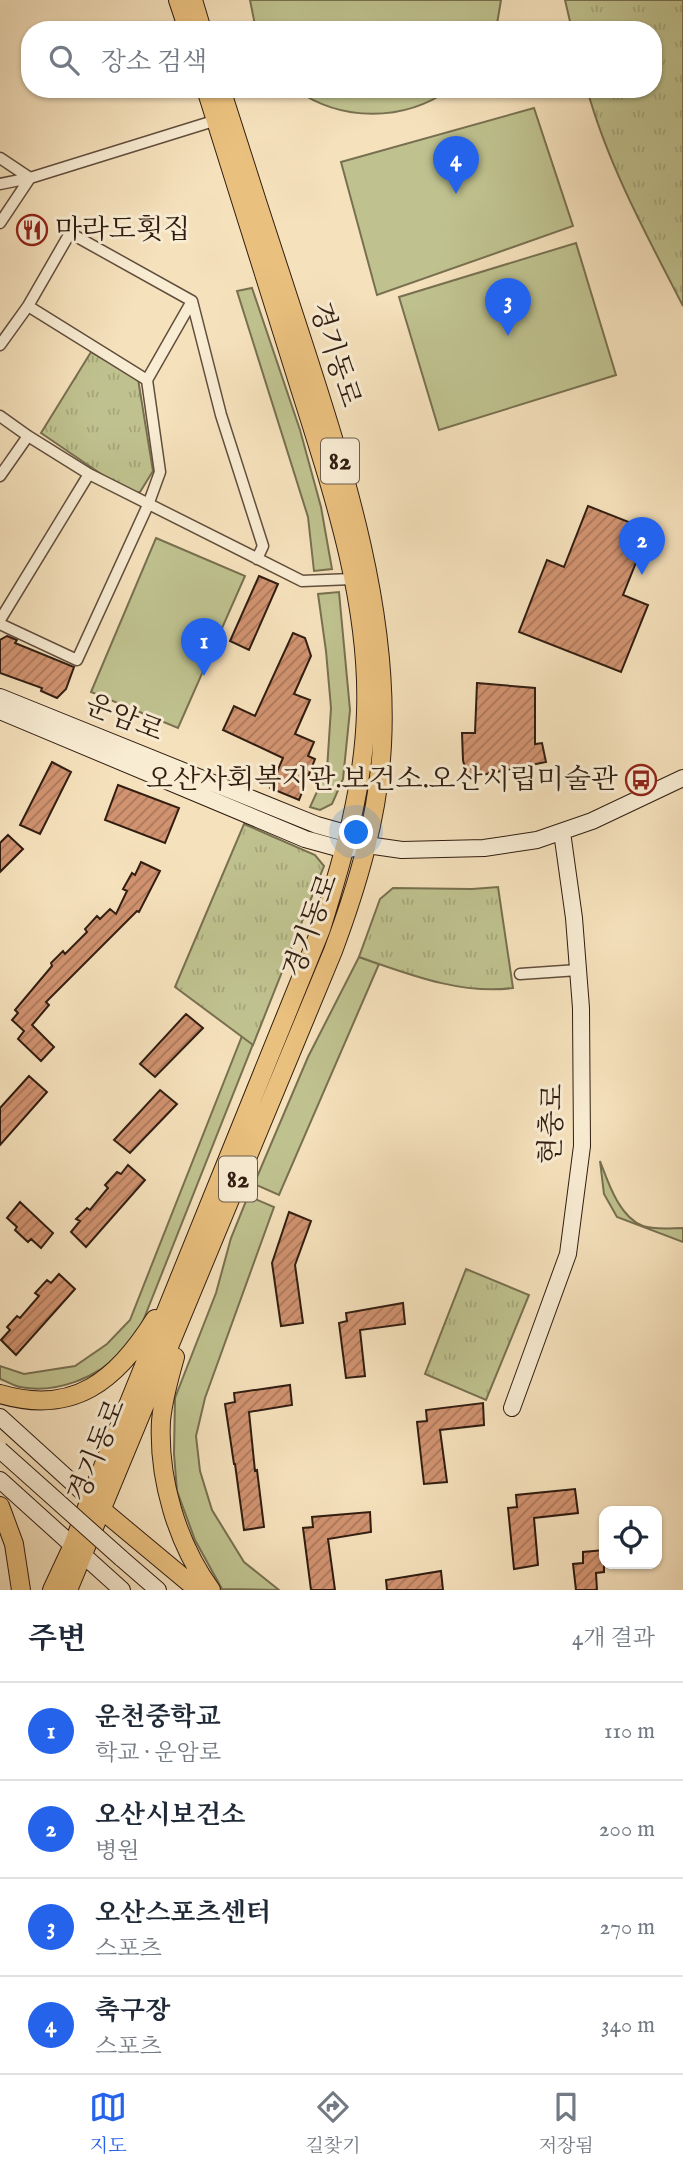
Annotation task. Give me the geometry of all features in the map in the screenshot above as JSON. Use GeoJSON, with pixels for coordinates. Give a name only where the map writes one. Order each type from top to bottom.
{"type":"FeatureCollection","features":[{"type":"Feature","properties":{"kind":"main road"},"geometry":{"type":"LineString","coordinates":[[178,0],[185,21]]}},
{"type":"Feature","properties":{"kind":"main road"},"geometry":{"type":"LineString","coordinates":[[192,0],[199,21]]}},
{"type":"Feature","properties":{"kind":"main road","name":"경기동로"},"geometry":{"type":"LineString","coordinates":[[96,1505],[217,1230],[333,951],[367,845],[380,776],[382,699],[374,617],[361,541],[337,447],[223,118],[211,98]]}},
{"type":"Feature","properties":{"kind":"main road","name":"경기동로"},"geometry":{"type":"LineString","coordinates":[[68,1590],[78,1550],[181,1278],[321,929],[347,842],[363,759],[366,669],[362,628],[352,579],[331,487],[223,118],[222,98]]}},
{"type":"Feature","properties":{"kind":"main road"},"geometry":{"type":"LineString","coordinates":[[211,1590],[194,1562],[170,1503],[163,1463],[162,1420],[165,1394],[217,1230]]}},
{"type":"Feature","properties":{"kind":"main road"},"geometry":{"type":"LineString","coordinates":[[0,1394],[18,1400],[51,1402],[85,1392],[104,1381],[142,1339],[181,1278]]}},
{"type":"Feature","properties":{"kind":"main road"},"geometry":{"type":"LineString","coordinates":[[96,1505],[198,1590]]}},
{"type":"Feature","properties":{"kind":"main road"},"geometry":{"type":"LineString","coordinates":[[0,1506],[14,1544],[21,1590]]}},
{"type":"Feature","properties":{"kind":"main road","name":"경기동로"},"geometry":{"type":"LineString","coordinates":[[52,1590],[78,1550]]}},
{"type":"Feature","properties":{"kind":"street"},"geometry":{"type":"LineString","coordinates":[[0,184],[30,178],[223,118]]}},
{"type":"Feature","properties":{"kind":"street"},"geometry":{"type":"LineString","coordinates":[[0,158],[30,178]]}},
{"type":"Feature","properties":{"kind":"street"},"geometry":{"type":"LineString","coordinates":[[0,223],[30,178]]}},
{"type":"Feature","properties":{"kind":"street"},"geometry":{"type":"LineString","coordinates":[[0,345],[29,306],[71,233],[192,301],[221,415],[263,546],[257,559]]}},
{"type":"Feature","properties":{"kind":"street"},"geometry":{"type":"LineString","coordinates":[[89,474],[0,622],[77,660],[148,505],[160,472],[146,380],[192,301]]}},
{"type":"Feature","properties":{"kind":"street"},"geometry":{"type":"LineString","coordinates":[[29,306],[146,380]]}},
{"type":"Feature","properties":{"kind":"street"},"geometry":{"type":"LineString","coordinates":[[0,416],[89,474],[302,581],[352,579]]}},
{"type":"Feature","properties":{"kind":"street"},"geometry":{"type":"LineString","coordinates":[[0,476],[28,436]]}},
{"type":"Feature","properties":{"kind":"street","name":"운암로"},"geometry":{"type":"LineString","coordinates":[[0,697],[283,812],[347,842]]}},
{"type":"Feature","properties":{"kind":"street","name":"운암로"},"geometry":{"type":"LineString","coordinates":[[0,711],[305,839],[367,845]]}},
{"type":"Feature","properties":{"kind":"street"},"geometry":{"type":"LineString","coordinates":[[367,845],[402,850],[484,848],[537,840],[592,821],[683,778]]}},
{"type":"Feature","properties":{"kind":"street","name":"현충로"},"geometry":{"type":"LineString","coordinates":[[512,1408],[568,1254],[582,1146],[581,1008],[575,918],[562,832]]}},
{"type":"Feature","properties":{"kind":"street"},"geometry":{"type":"LineString","coordinates":[[520,974],[578,970]]}},
{"type":"Feature","properties":{"kind":"street"},"geometry":{"type":"LineString","coordinates":[[1,1424],[96,1505]]}},
{"type":"Feature","properties":{"kind":"street"},"geometry":{"type":"LineString","coordinates":[[0,1450],[158,1590]]}},
{"type":"Feature","properties":{"kind":"street"},"geometry":{"type":"LineString","coordinates":[[0,1479],[122,1590]]}},
{"type":"Feature","properties":{"kind":"green space"},"geometry":{"type":"Polygon","coordinates":[[[250,0],[501,0],[498,21],[254,21],[250,0]]]}},
{"type":"Feature","properties":{"kind":"green space"},"geometry":{"type":"Polygon","coordinates":[[[565,0],[683,0],[683,306],[617,173],[590,98],[662,98],[662,21],[570,21],[565,0]]]}},
{"type":"Feature","properties":{"kind":"green space"},"geometry":{"type":"Polygon","coordinates":[[[310,98],[435,98],[413,108],[372,114],[332,108],[310,98]]]}},
{"type":"Feature","properties":{"kind":"green space"},"geometry":{"type":"Polygon","coordinates":[[[534,108],[573,226],[377,295],[341,162],[534,108]]]}},
{"type":"Feature","properties":{"kind":"green space"},"geometry":{"type":"Polygon","coordinates":[[[576,243],[616,375],[439,430],[399,297],[576,243]]]}},
{"type":"Feature","properties":{"kind":"green space"},"geometry":{"type":"Polygon","coordinates":[[[252,288],[300,430],[321,507],[332,569],[314,571],[308,517],[237,291],[252,288]]]}},
{"type":"Feature","properties":{"kind":"green space"},"geometry":{"type":"Polygon","coordinates":[[[91,352],[138,379],[153,471],[140,492],[129,493],[41,433],[91,352]]]}},
{"type":"Feature","properties":{"kind":"green space"},"geometry":{"type":"Polygon","coordinates":[[[156,538],[245,576],[178,728],[91,692],[156,538]]]}},
{"type":"Feature","properties":{"kind":"green space"},"geometry":{"type":"Polygon","coordinates":[[[339,592],[350,710],[343,779],[332,804],[320,810],[310,807],[327,770],[331,708],[318,594],[339,592]]]}},
{"type":"Feature","properties":{"kind":"green space"},"geometry":{"type":"Polygon","coordinates":[[[244,824],[315,855],[324,866],[253,1045],[175,987],[244,824]]]}},
{"type":"Feature","properties":{"kind":"green space"},"geometry":{"type":"Polygon","coordinates":[[[498,887],[513,988],[454,986],[359,957],[380,899],[393,888],[498,887]]]}},
{"type":"Feature","properties":{"kind":"green space"},"geometry":{"type":"Polygon","coordinates":[[[359,957],[379,964],[279,1195],[254,1184],[308,1057],[359,957]]]}},
{"type":"Feature","properties":{"kind":"green space"},"geometry":{"type":"Polygon","coordinates":[[[242,1036],[253,1044],[139,1329],[111,1361],[75,1382],[33,1389],[0,1379],[0,1366],[24,1374],[75,1366],[107,1344],[130,1320],[242,1036]]]}},
{"type":"Feature","properties":{"kind":"green space"},"geometry":{"type":"Polygon","coordinates":[[[600,1161],[616,1198],[627,1215],[643,1226],[683,1228],[683,1242],[617,1217],[604,1194],[600,1161]]]}},
{"type":"Feature","properties":{"kind":"green space"},"geometry":{"type":"Polygon","coordinates":[[[248,1196],[274,1207],[205,1398],[196,1436],[200,1471],[212,1510],[244,1562],[279,1590],[222,1589],[195,1540],[177,1491],[174,1454],[175,1398],[216,1293],[231,1238],[248,1196]]]}},
{"type":"Feature","properties":{"kind":"green space"},"geometry":{"type":"Polygon","coordinates":[[[466,1269],[529,1295],[486,1400],[425,1374],[466,1269]]]}},
{"type":"Feature","properties":{"kind":"building"},"geometry":{"type":"Polygon","coordinates":[[[588,506],[649,530],[623,595],[648,605],[621,672],[519,632],[547,560],[564,567],[588,506]]]}},
{"type":"Feature","properties":{"kind":"building"},"geometry":{"type":"Polygon","coordinates":[[[259,576],[278,584],[249,650],[230,641],[259,576]]]}},
{"type":"Feature","properties":{"kind":"building"},"geometry":{"type":"Polygon","coordinates":[[[293,633],[305,638],[311,656],[294,694],[310,700],[295,734],[314,742],[308,756],[315,759],[299,800],[270,788],[283,758],[223,730],[234,706],[255,716],[293,633]]]}},
{"type":"Feature","properties":{"kind":"building"},"geometry":{"type":"Polygon","coordinates":[[[7,636],[17,640],[15,643],[74,667],[66,689],[57,698],[41,691],[42,688],[0,673],[0,640],[7,636]]]}},
{"type":"Feature","properties":{"kind":"building"},"geometry":{"type":"Polygon","coordinates":[[[477,683],[535,688],[535,744],[542,743],[546,762],[467,778],[462,733],[475,733],[477,683]]]}},
{"type":"Feature","properties":{"kind":"building"},"geometry":{"type":"Polygon","coordinates":[[[52,762],[71,772],[40,834],[20,825],[52,762]]]}},
{"type":"Feature","properties":{"kind":"building"},"geometry":{"type":"Polygon","coordinates":[[[118,785],[179,808],[165,843],[105,820],[118,785]]]}},
{"type":"Feature","properties":{"kind":"building"},"geometry":{"type":"Polygon","coordinates":[[[8,835],[23,849],[0,872],[0,843],[8,835]]]}},
{"type":"Feature","properties":{"kind":"building"},"geometry":{"type":"Polygon","coordinates":[[[141,862],[160,871],[139,912],[137,911],[46,1002],[49,1005],[32,1025],[54,1047],[41,1061],[18,1039],[24,1031],[12,1020],[18,1013],[15,1010],[52,966],[51,963],[63,951],[65,954],[87,932],[85,929],[97,916],[100,919],[110,909],[116,914],[127,891],[123,889],[132,873],[135,875],[141,862]]]}},
{"type":"Feature","properties":{"kind":"building"},"geometry":{"type":"Polygon","coordinates":[[[186,1014],[203,1028],[155,1077],[140,1064],[186,1014]]]}},
{"type":"Feature","properties":{"kind":"building"},"geometry":{"type":"Polygon","coordinates":[[[29,1076],[47,1092],[0,1145],[0,1108],[29,1076]]]}},
{"type":"Feature","properties":{"kind":"building"},"geometry":{"type":"Polygon","coordinates":[[[160,1090],[177,1104],[130,1153],[114,1140],[160,1090]]]}},
{"type":"Feature","properties":{"kind":"building"},"geometry":{"type":"Polygon","coordinates":[[[128,1165],[145,1180],[86,1247],[71,1232],[80,1221],[76,1219],[87,1208],[90,1210],[108,1188],[105,1185],[117,1172],[121,1174],[128,1165]]]}},
{"type":"Feature","properties":{"kind":"building"},"geometry":{"type":"Polygon","coordinates":[[[20,1202],[53,1233],[41,1248],[31,1239],[28,1242],[7,1218],[20,1202]]]}},
{"type":"Feature","properties":{"kind":"building"},"geometry":{"type":"Polygon","coordinates":[[[289,1212],[311,1221],[295,1265],[303,1323],[281,1326],[272,1263],[289,1212]]]}},
{"type":"Feature","properties":{"kind":"building"},"geometry":{"type":"Polygon","coordinates":[[[59,1274],[75,1289],[16,1355],[1,1340],[10,1330],[7,1327],[17,1316],[20,1318],[39,1296],[35,1293],[47,1280],[51,1283],[59,1274]]]}},
{"type":"Feature","properties":{"kind":"building"},"geometry":{"type":"Polygon","coordinates":[[[403,1303],[405,1324],[360,1330],[365,1376],[346,1378],[339,1323],[347,1321],[346,1313],[403,1303]]]}},
{"type":"Feature","properties":{"kind":"building"},"geometry":{"type":"Polygon","coordinates":[[[290,1385],[292,1405],[249,1412],[264,1527],[244,1530],[225,1404],[235,1402],[234,1393],[290,1385]]]}},
{"type":"Feature","properties":{"kind":"building"},"geometry":{"type":"Polygon","coordinates":[[[483,1403],[484,1425],[440,1430],[447,1482],[424,1484],[417,1422],[427,1421],[426,1410],[483,1403]]]}},
{"type":"Feature","properties":{"kind":"building"},"geometry":{"type":"Polygon","coordinates":[[[575,1489],[578,1513],[534,1518],[538,1565],[514,1569],[508,1508],[517,1507],[516,1495],[575,1489]]]}},
{"type":"Feature","properties":{"kind":"building"},"geometry":{"type":"Polygon","coordinates":[[[370,1512],[371,1532],[328,1539],[335,1590],[311,1590],[303,1528],[313,1527],[312,1517],[370,1512]]]}},
{"type":"Feature","properties":{"kind":"building"},"geometry":{"type":"Polygon","coordinates":[[[599,1550],[599,1569],[604,1569],[604,1572],[596,1573],[597,1590],[576,1590],[573,1564],[583,1563],[583,1552],[599,1550]]]}},
{"type":"Feature","properties":{"kind":"building"},"geometry":{"type":"Polygon","coordinates":[[[441,1571],[443,1590],[387,1590],[386,1580],[441,1571]]]}},
{"type":"Feature","properties":{"kind":"place","name":"축구장"},"geometry":{"type":"Point","coordinates":[456,194]}},
{"type":"Feature","properties":{"kind":"place","name":"마라도횟집"},"geometry":{"type":"Point","coordinates":[32,230]}},
{"type":"Feature","properties":{"kind":"place","name":"오산스포츠센터"},"geometry":{"type":"Point","coordinates":[508,336]}},
{"type":"Feature","properties":{"kind":"place","name":"오산시보건소"},"geometry":{"type":"Point","coordinates":[642,575]}},
{"type":"Feature","properties":{"kind":"place","name":"운천중학교"},"geometry":{"type":"Point","coordinates":[204,676]}},
{"type":"Feature","properties":{"kind":"place","name":"오산사회복지관.보건소.오산시립미술관"},"geometry":{"type":"Point","coordinates":[641,780]}}]}
